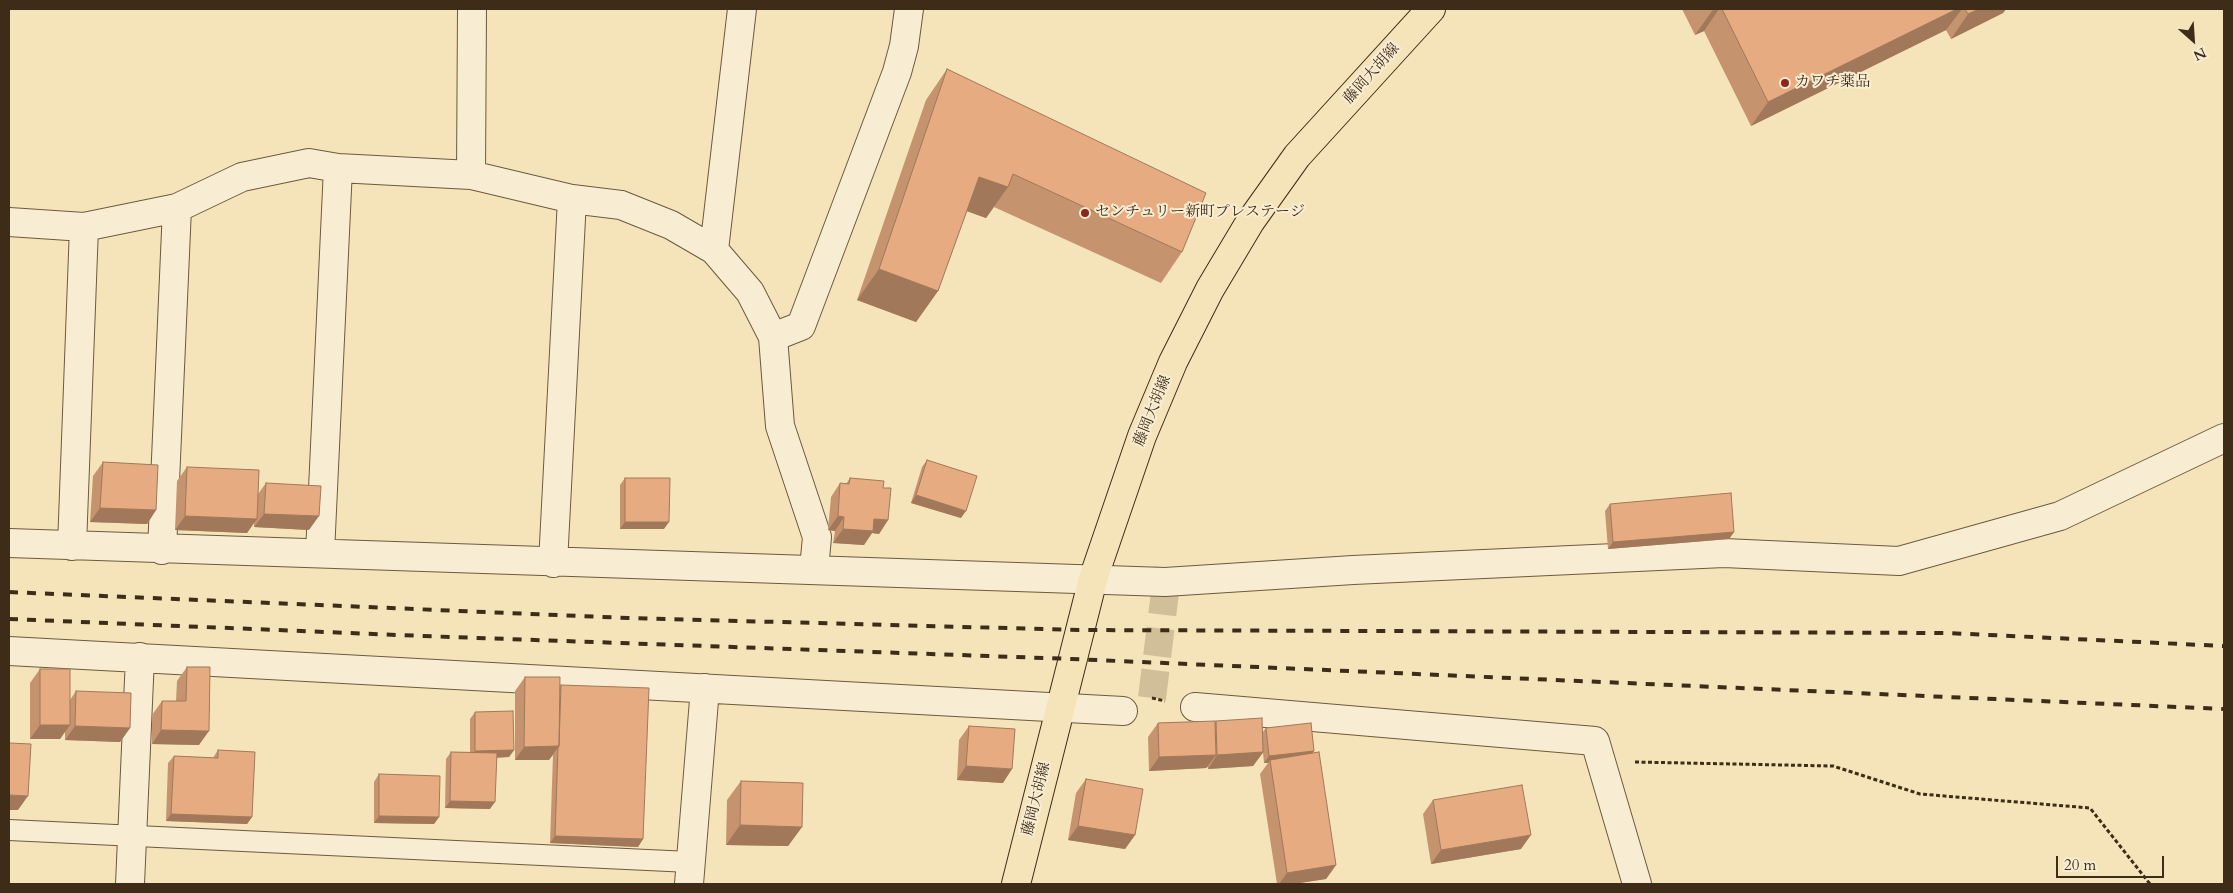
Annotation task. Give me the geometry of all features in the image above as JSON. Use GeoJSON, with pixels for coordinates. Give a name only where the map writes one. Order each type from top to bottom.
{"type":"FeatureCollection","features":[{"type":"Feature","properties":{"kind":"main road","name":"藤岡大胡線"},"geometry":{"type":"LineString","coordinates":[[1016,884],[1093,579],[1142,436],[1173,362],[1210,289],[1250,222],[1297,156],[1430,9]]}},
{"type":"Feature","properties":{"kind":"street"},"geometry":{"type":"LineString","coordinates":[[471,175],[472,9]]}},
{"type":"Feature","properties":{"kind":"street"},"geometry":{"type":"LineString","coordinates":[[714,250],[742,9]]}},
{"type":"Feature","properties":{"kind":"street"},"geometry":{"type":"LineString","coordinates":[[773,337],[801,326],[897,72],[904,46],[909,9]]}},
{"type":"Feature","properties":{"kind":"street"},"geometry":{"type":"LineString","coordinates":[[9,222],[84,227],[177,208],[242,177],[309,163],[338,168],[471,175],[572,199],[621,205],[671,225],[714,250],[750,292],[773,337],[780,426],[816,537],[814,569]]}},
{"type":"Feature","properties":{"kind":"street"},"geometry":{"type":"LineString","coordinates":[[320,553],[338,168]]}},
{"type":"Feature","properties":{"kind":"street"},"geometry":{"type":"LineString","coordinates":[[553,563],[572,199]]}},
{"type":"Feature","properties":{"kind":"street"},"geometry":{"type":"LineString","coordinates":[[162,550],[177,208]]}},
{"type":"Feature","properties":{"kind":"street"},"geometry":{"type":"LineString","coordinates":[[72,546],[84,227]]}},
{"type":"Feature","properties":{"kind":"street"},"geometry":{"type":"LineString","coordinates":[[9,543],[162,550],[320,553],[553,563],[814,569],[1165,582],[1353,570],[1724,553],[1899,561],[2060,516],[2224,438]]}},
{"type":"Feature","properties":{"kind":"street"},"geometry":{"type":"LineString","coordinates":[[9,651],[1060,706],[1123,711]]}},
{"type":"Feature","properties":{"kind":"street"},"geometry":{"type":"LineString","coordinates":[[130,884],[140,657]]}},
{"type":"Feature","properties":{"kind":"street"},"geometry":{"type":"LineString","coordinates":[[690,873],[704,688]]}},
{"type":"Feature","properties":{"kind":"street"},"geometry":{"type":"LineString","coordinates":[[1195,707],[1594,741],[1637,884]]}},
{"type":"Feature","properties":{"kind":"lane"},"geometry":{"type":"LineString","coordinates":[[9,830],[132,836],[690,873]]}},
{"type":"Feature","properties":{"kind":"path"},"geometry":{"type":"LineString","coordinates":[[1601,762],[1833,766],[1920,794],[2090,808],[2150,884]]}},
{"type":"Feature","properties":{"kind":"building","name":"カワチ薬品"},"geometry":{"type":"Polygon","coordinates":[[[1722,9],[1957,9],[1768,102],[1722,9]]]}},
{"type":"Feature","properties":{"kind":"building"},"geometry":{"type":"Polygon","coordinates":[[[1965,9],[1979,9],[1968,14],[1965,9]]]}},
{"type":"Feature","properties":{"kind":"building"},"geometry":{"type":"Polygon","coordinates":[[[947,69],[1206,193],[1182,252],[1013,174],[1008,187],[979,177],[938,291],[879,269],[947,69]]]}},
{"type":"Feature","properties":{"kind":"building"},"geometry":{"type":"Polygon","coordinates":[[[927,460],[977,476],[966,511],[916,495],[927,460]]]}},
{"type":"Feature","properties":{"kind":"building"},"geometry":{"type":"Polygon","coordinates":[[[103,462],[158,465],[156,510],[100,508],[103,462]]]}},
{"type":"Feature","properties":{"kind":"building"},"geometry":{"type":"Polygon","coordinates":[[[187,467],[259,470],[257,519],[185,516],[187,467]]]}},
{"type":"Feature","properties":{"kind":"building"},"geometry":{"type":"Polygon","coordinates":[[[625,478],[670,478],[669,522],[625,522],[625,478]]]}},
{"type":"Feature","properties":{"kind":"building"},"geometry":{"type":"Polygon","coordinates":[[[850,478],[884,481],[883,488],[891,488],[888,520],[874,519],[873,531],[843,529],[844,517],[838,516],[840,483],[849,484],[850,478]]]}},
{"type":"Feature","properties":{"kind":"building"},"geometry":{"type":"Polygon","coordinates":[[[266,483],[321,486],[319,516],[264,514],[266,483]]]}},
{"type":"Feature","properties":{"kind":"building"},"geometry":{"type":"Polygon","coordinates":[[[1731,493],[1734,532],[1613,542],[1610,504],[1731,493]]]}},
{"type":"Feature","properties":{"kind":"building"},"geometry":{"type":"Polygon","coordinates":[[[187,667],[210,667],[209,731],[161,730],[162,701],[186,701],[187,667]]]}},
{"type":"Feature","properties":{"kind":"building"},"geometry":{"type":"Polygon","coordinates":[[[40,669],[70,669],[70,725],[40,725],[40,669]]]}},
{"type":"Feature","properties":{"kind":"building"},"geometry":{"type":"Polygon","coordinates":[[[525,677],[560,677],[559,746],[524,747],[525,677]]]}},
{"type":"Feature","properties":{"kind":"building"},"geometry":{"type":"Polygon","coordinates":[[[561,685],[649,688],[643,839],[555,836],[561,685]]]}},
{"type":"Feature","properties":{"kind":"building"},"geometry":{"type":"Polygon","coordinates":[[[76,691],[131,693],[130,728],[75,726],[76,691]]]}},
{"type":"Feature","properties":{"kind":"building"},"geometry":{"type":"Polygon","coordinates":[[[513,711],[514,750],[475,751],[475,712],[513,711]]]}},
{"type":"Feature","properties":{"kind":"building"},"geometry":{"type":"Polygon","coordinates":[[[1262,718],[1263,752],[1217,755],[1216,721],[1262,718]]]}},
{"type":"Feature","properties":{"kind":"building"},"geometry":{"type":"Polygon","coordinates":[[[1215,721],[1216,755],[1159,757],[1158,723],[1215,721]]]}},
{"type":"Feature","properties":{"kind":"building"},"geometry":{"type":"Polygon","coordinates":[[[1311,723],[1314,751],[1269,756],[1266,728],[1311,723]]]}},
{"type":"Feature","properties":{"kind":"building"},"geometry":{"type":"Polygon","coordinates":[[[969,726],[1015,729],[1012,769],[966,766],[969,726]]]}},
{"type":"Feature","properties":{"kind":"building"},"geometry":{"type":"Polygon","coordinates":[[[9,743],[31,744],[28,796],[9,795],[9,743]]]}},
{"type":"Feature","properties":{"kind":"building"},"geometry":{"type":"Polygon","coordinates":[[[218,750],[255,752],[252,817],[171,814],[174,756],[218,758],[218,750]]]}},
{"type":"Feature","properties":{"kind":"building"},"geometry":{"type":"Polygon","coordinates":[[[451,752],[497,753],[495,802],[450,801],[451,752]]]}},
{"type":"Feature","properties":{"kind":"building"},"geometry":{"type":"Polygon","coordinates":[[[1319,752],[1336,865],[1287,873],[1270,760],[1319,752]]]}},
{"type":"Feature","properties":{"kind":"building"},"geometry":{"type":"Polygon","coordinates":[[[379,774],[440,776],[439,817],[379,816],[379,774]]]}},
{"type":"Feature","properties":{"kind":"building"},"geometry":{"type":"Polygon","coordinates":[[[1086,779],[1143,789],[1135,835],[1078,826],[1086,779]]]}},
{"type":"Feature","properties":{"kind":"building"},"geometry":{"type":"Polygon","coordinates":[[[741,781],[803,783],[802,827],[740,825],[741,781]]]}},
{"type":"Feature","properties":{"kind":"building"},"geometry":{"type":"Polygon","coordinates":[[[1522,785],[1531,835],[1441,850],[1433,800],[1522,785]]]}},
{"type":"Feature","properties":{"kind":"tunnel"},"geometry":{"type":"LineString","coordinates":[[1152,698],[1168,568]]}},
{"type":"Feature","properties":{"kind":"railway"},"geometry":{"type":"LineString","coordinates":[[9,592],[628,618],[1079,630],[1947,633],[2224,646]]}},
{"type":"Feature","properties":{"kind":"railway"},"geometry":{"type":"LineString","coordinates":[[9,619],[1072,659],[2224,709]]}},
{"type":"Feature","properties":{"kind":"place","name":"カワチ薬品"},"geometry":{"type":"Point","coordinates":[1785,83]}},
{"type":"Feature","properties":{"kind":"place","name":"センチュリー新町プレステージ"},"geometry":{"type":"Point","coordinates":[1085,213]}}]}
